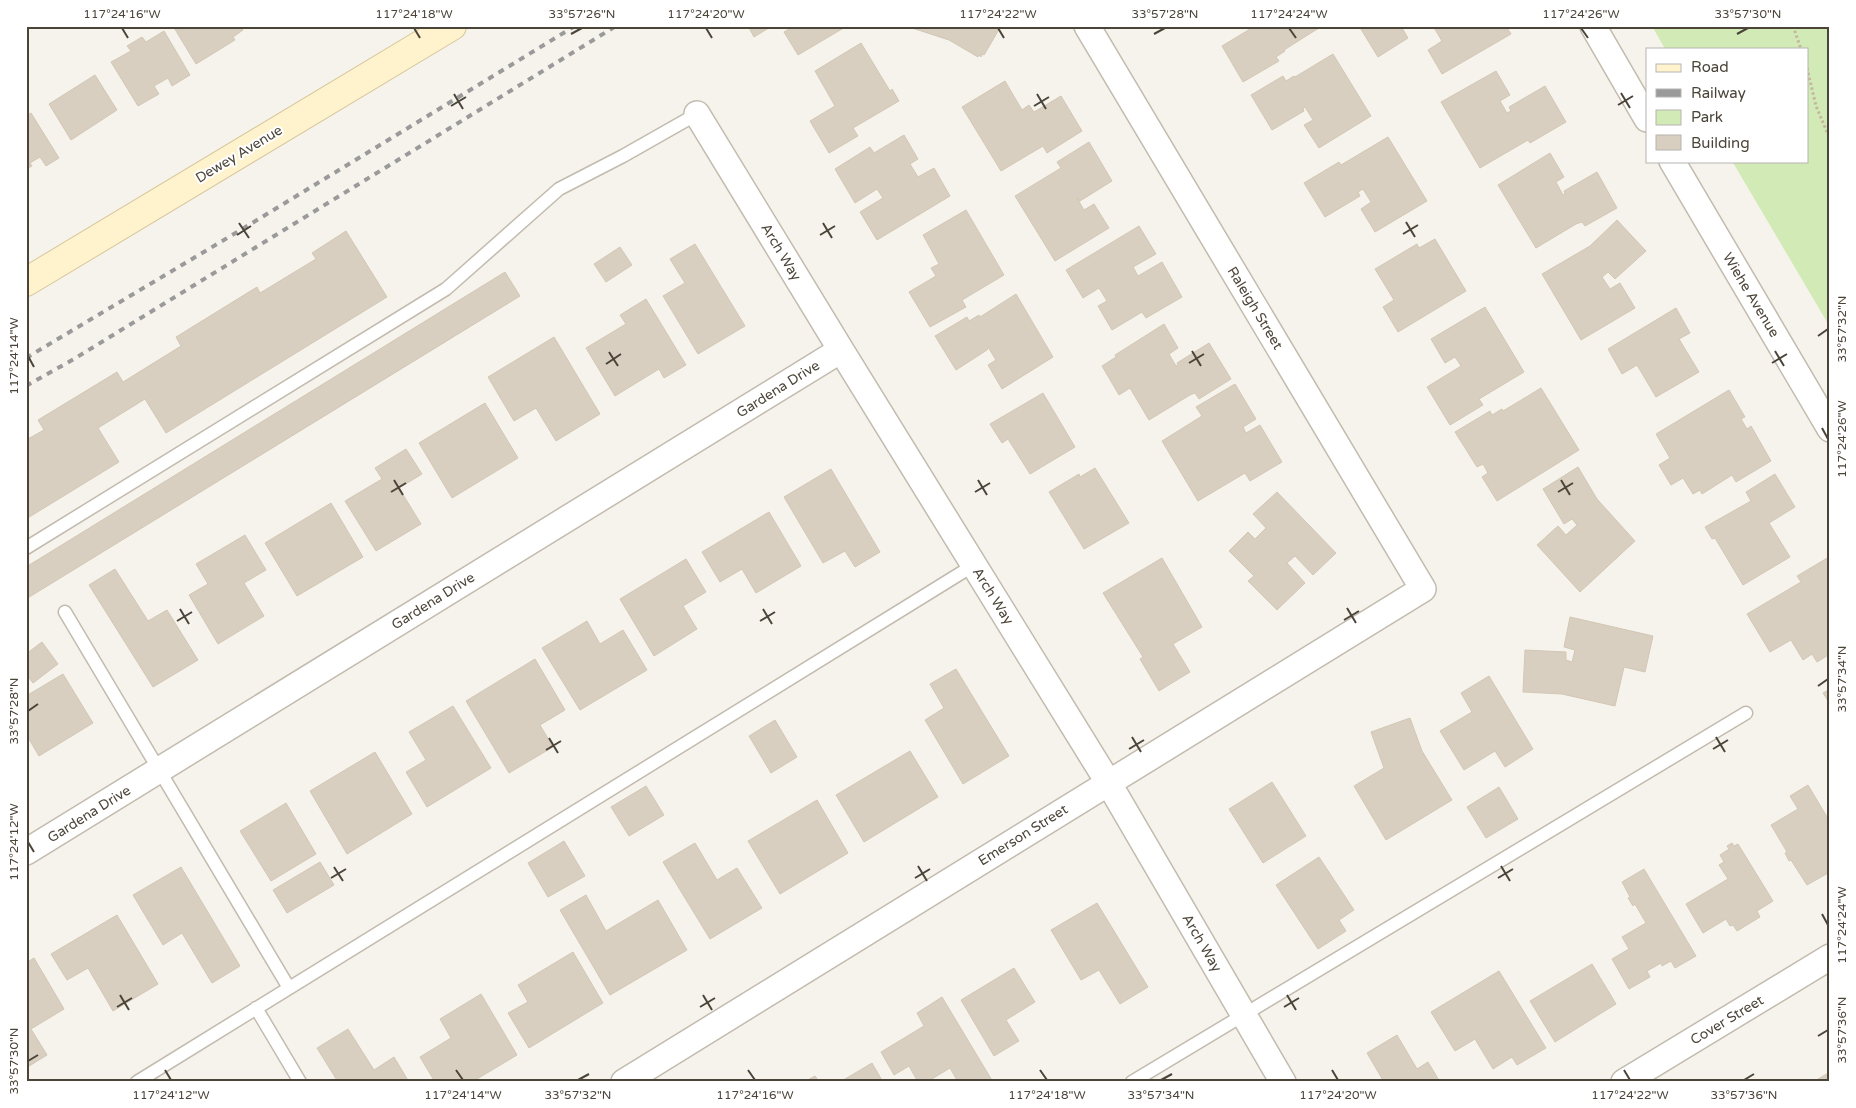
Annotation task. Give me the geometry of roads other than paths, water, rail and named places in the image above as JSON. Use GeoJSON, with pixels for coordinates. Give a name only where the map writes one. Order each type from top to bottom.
{"type":"FeatureCollection","features":[{"type":"Feature","properties":{"kind":"street","name":"Dewey Avenue"},"geometry":{"type":"LineString","coordinates":[[26,282],[452,26]]}},
{"type":"Feature","properties":{"kind":"street","name":"Raleigh Street"},"geometry":{"type":"LineString","coordinates":[[1087,26],[1423,589]]}},
{"type":"Feature","properties":{"kind":"street"},"geometry":{"type":"LineString","coordinates":[[1593,26],[1646,117]]}},
{"type":"Feature","properties":{"kind":"street","name":"Arch Way"},"geometry":{"type":"LineString","coordinates":[[697,114],[1108,782],[1283,1082]]}},
{"type":"Feature","properties":{"kind":"street","name":"Wiehe Avenue"},"geometry":{"type":"LineString","coordinates":[[1673,162],[1830,428]]}},
{"type":"Feature","properties":{"kind":"street","name":"Gardena Drive"},"geometry":{"type":"LineString","coordinates":[[26,852],[841,350]]}},
{"type":"Feature","properties":{"kind":"street","name":"Emerson Street"},"geometry":{"type":"LineString","coordinates":[[624,1082],[1423,589]]}},
{"type":"Feature","properties":{"kind":"street","name":"Cover Street"},"geometry":{"type":"LineString","coordinates":[[1624,1082],[1830,957]]}},
{"type":"Feature","properties":{"kind":"lane"},"geometry":{"type":"LineString","coordinates":[[26,548],[446,289],[559,189],[623,156],[697,114]]}},
{"type":"Feature","properties":{"kind":"lane"},"geometry":{"type":"LineString","coordinates":[[137,1082],[974,565]]}},
{"type":"Feature","properties":{"kind":"lane"},"geometry":{"type":"LineString","coordinates":[[64,612],[289,988]]}},
{"type":"Feature","properties":{"kind":"lane"},"geometry":{"type":"LineString","coordinates":[[1132,1082],[1746,713]]}},
{"type":"Feature","properties":{"kind":"lane"},"geometry":{"type":"LineString","coordinates":[[256,1008],[300,1082]]}},
{"type":"Feature","properties":{"kind":"railway"},"geometry":{"type":"LineString","coordinates":[[26,358],[244,228],[575,26]]}},
{"type":"Feature","properties":{"kind":"railway"},"geometry":{"type":"LineString","coordinates":[[26,386],[74,359],[616,26]]}}]}
